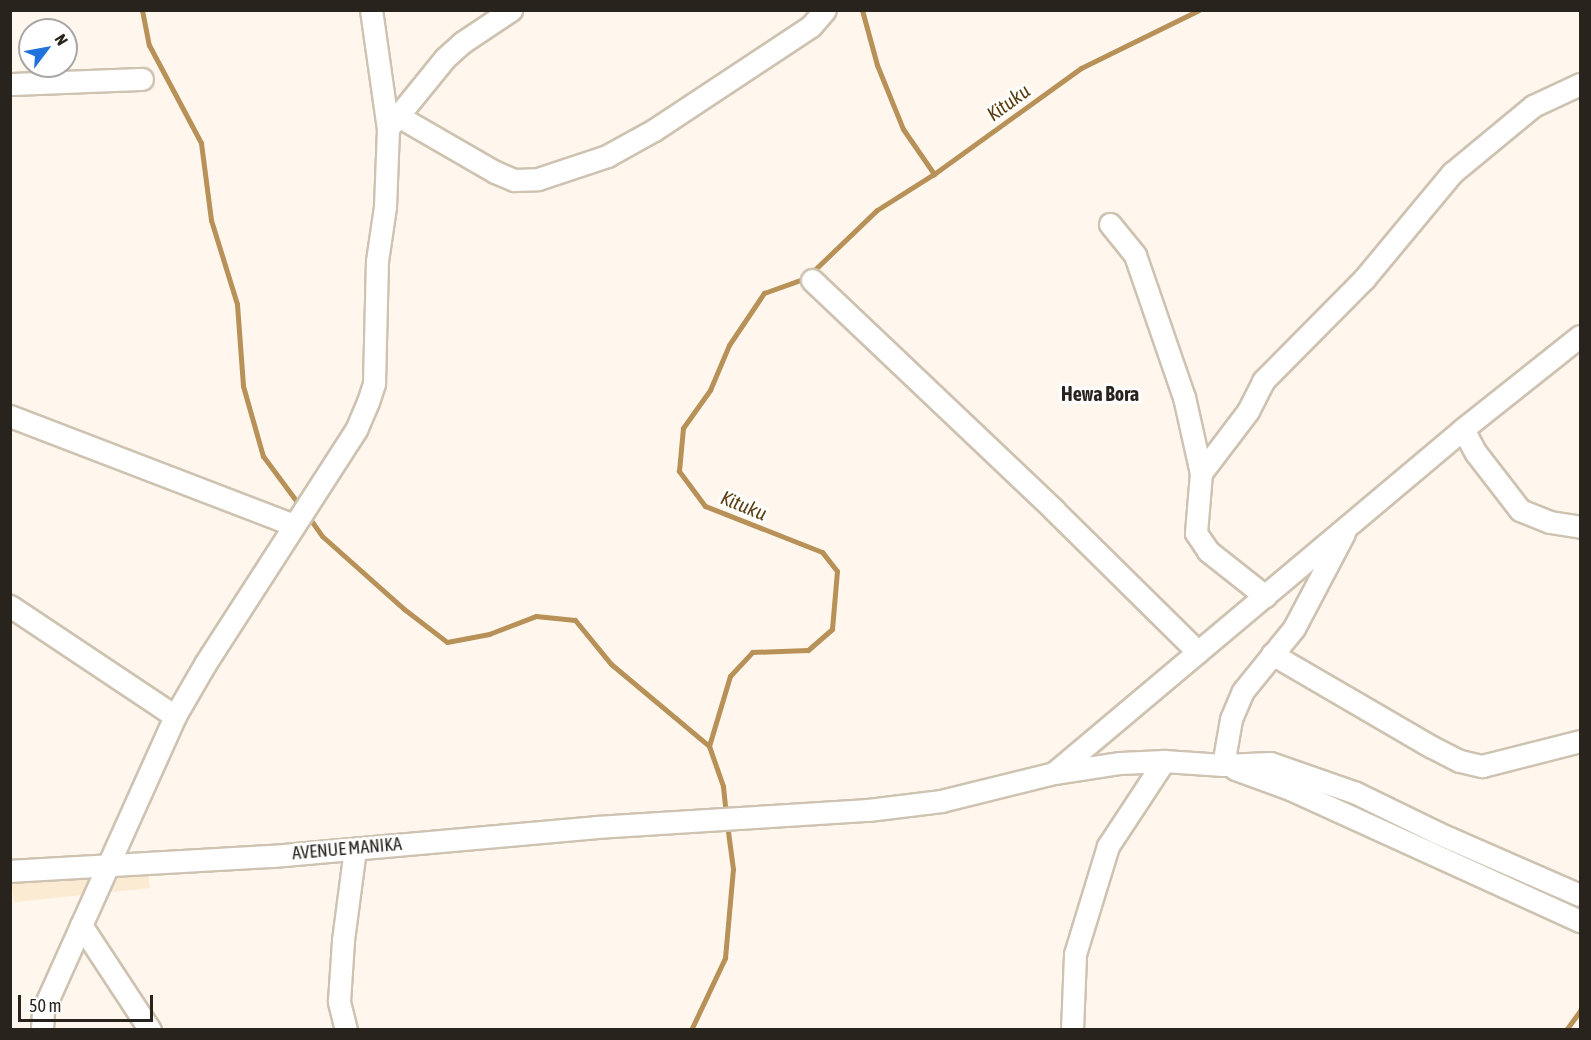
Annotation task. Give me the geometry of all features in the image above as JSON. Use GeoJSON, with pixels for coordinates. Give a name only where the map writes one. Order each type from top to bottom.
{"type":"FeatureCollection","features":[{"type":"Feature","properties":{"kind":"street"},"geometry":{"type":"LineString","coordinates":[[42,1029],[43,1010],[110,866],[175,716],[205,664],[356,430],[374,383],[377,261],[393,122],[371,10]]}},
{"type":"Feature","properties":{"kind":"street"},"geometry":{"type":"LineString","coordinates":[[393,122],[445,57],[511,10]]}},
{"type":"Feature","properties":{"kind":"street"},"geometry":{"type":"LineString","coordinates":[[393,122],[514,180],[538,179],[607,156],[654,130],[811,26],[825,10]]}},
{"type":"Feature","properties":{"kind":"street"},"geometry":{"type":"LineString","coordinates":[[10,84],[142,79]]}},
{"type":"Feature","properties":{"kind":"street"},"geometry":{"type":"LineString","coordinates":[[1201,473],[1248,411],[1263,381],[1364,279],[1452,173],[1533,106],[1581,84]]}},
{"type":"Feature","properties":{"kind":"street"},"geometry":{"type":"LineString","coordinates":[[1110,224],[1135,255],[1152,298],[1184,397],[1201,473],[1196,533],[1208,551],[1265,596]]}},
{"type":"Feature","properties":{"kind":"street"},"geometry":{"type":"LineString","coordinates":[[812,280],[1054,510],[1198,652]]}},
{"type":"Feature","properties":{"kind":"street"},"geometry":{"type":"LineString","coordinates":[[1054,773],[1463,429],[1581,336]]}},
{"type":"Feature","properties":{"kind":"street"},"geometry":{"type":"LineString","coordinates":[[10,416],[294,525]]}},
{"type":"Feature","properties":{"kind":"street"},"geometry":{"type":"LineString","coordinates":[[1463,429],[1476,453],[1520,510],[1550,522],[1581,527]]}},
{"type":"Feature","properties":{"kind":"street"},"geometry":{"type":"LineString","coordinates":[[1223,765],[1231,719],[1243,691],[1294,628],[1349,524]]}},
{"type":"Feature","properties":{"kind":"street"},"geometry":{"type":"LineString","coordinates":[[10,606],[175,716]]}},
{"type":"Feature","properties":{"kind":"street"},"geometry":{"type":"LineString","coordinates":[[1272,654],[1432,747],[1460,760],[1482,766],[1581,741]]}},
{"type":"Feature","properties":{"kind":"street"},"geometry":{"type":"LineString","coordinates":[[1072,1029],[1075,954],[1108,846],[1164,761]]}},
{"type":"Feature","properties":{"kind":"street","name":"AVENUE MANIKA"},"geometry":{"type":"LineString","coordinates":[[10,871],[355,849],[596,827],[868,810],[941,801],[1054,773],[1120,763],[1164,761],[1223,765]]}},
{"type":"Feature","properties":{"kind":"street"},"geometry":{"type":"LineString","coordinates":[[1223,765],[1270,763],[1356,793],[1438,833],[1581,895]]}},
{"type":"Feature","properties":{"kind":"street"},"geometry":{"type":"LineString","coordinates":[[1223,765],[1290,789],[1581,921]]}},
{"type":"Feature","properties":{"kind":"street"},"geometry":{"type":"LineString","coordinates":[[346,1029],[339,1001],[343,940],[355,849]]}},
{"type":"Feature","properties":{"kind":"street"},"geometry":{"type":"LineString","coordinates":[[81,925],[150,1029]]}},
{"type":"Feature","properties":{"kind":"shaded area"},"geometry":{"type":"Polygon","coordinates":[[[148,868],[150,888],[14,902],[12,882],[148,868]]]}},
{"type":"Feature","properties":{"kind":"waterway"},"geometry":{"type":"LineString","coordinates":[[142,10],[149,45],[201,143],[211,220],[237,304],[243,386],[263,456],[300,506]]}},
{"type":"Feature","properties":{"kind":"waterway"},"geometry":{"type":"LineString","coordinates":[[862,10],[877,65],[903,129],[934,174]]}},
{"type":"Feature","properties":{"kind":"waterway","name":"Kituku"},"geometry":{"type":"LineString","coordinates":[[726,815],[723,786],[709,746],[730,676],[752,652],[808,650],[832,629],[837,571],[822,552],[705,506],[679,471],[683,428],[710,390],[729,345],[764,293],[806,278],[877,210],[934,174],[1081,68],[1199,10]]}},
{"type":"Feature","properties":{"kind":"waterway"},"geometry":{"type":"LineString","coordinates":[[308,516],[322,536],[404,609],[447,642],[489,634],[536,616],[575,620],[611,664],[709,746]]}},
{"type":"Feature","properties":{"kind":"waterway","name":"Kituku"},"geometry":{"type":"LineString","coordinates":[[691,1030],[725,958],[733,869],[727,824]]}},
{"type":"Feature","properties":{"kind":"waterway"},"geometry":{"type":"LineString","coordinates":[[1566,1030],[1580,1011]]}},
{"type":"Feature","properties":{"kind":"district","name":"Hewa Bora"},"geometry":{"type":"Point","coordinates":[1100,393]}}]}
